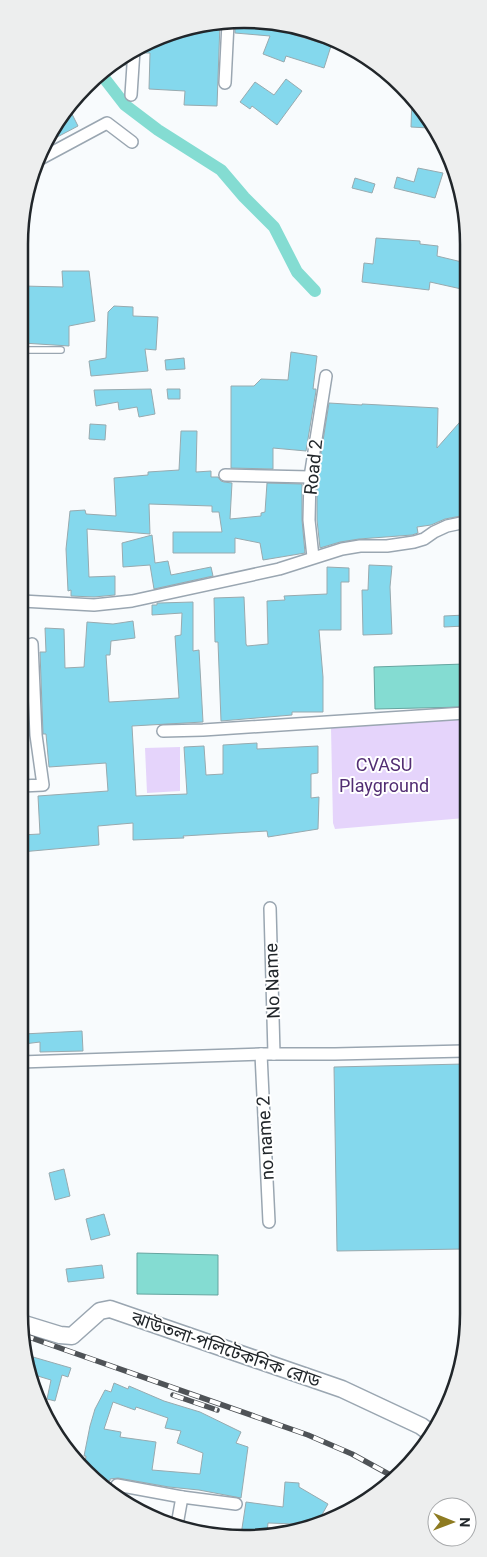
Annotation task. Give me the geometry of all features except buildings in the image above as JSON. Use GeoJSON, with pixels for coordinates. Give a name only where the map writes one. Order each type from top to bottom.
{"type":"FeatureCollection","features":[{"type":"Feature","properties":{"kind":"main road","name":"ঝাউতলা-পলিটেকনিক রোড"},"geometry":{"type":"LineString","coordinates":[[28,1325],[60,1335],[72,1336],[100,1311],[110,1309],[342,1389],[426,1429]]}},
{"type":"Feature","properties":{"kind":"street"},"geometry":{"type":"LineString","coordinates":[[225,84],[228,28]]}},
{"type":"Feature","properties":{"kind":"street"},"geometry":{"type":"LineString","coordinates":[[131,95],[133,58]]}},
{"type":"Feature","properties":{"kind":"street"},"geometry":{"type":"LineString","coordinates":[[47,155],[106,123],[132,142]]}},
{"type":"Feature","properties":{"kind":"street","name":"Road 2"},"geometry":{"type":"LineString","coordinates":[[313,557],[309,520],[310,476],[326,376]]}},
{"type":"Feature","properties":{"kind":"street"},"geometry":{"type":"LineString","coordinates":[[225,475],[310,476]]}},
{"type":"Feature","properties":{"kind":"street"},"geometry":{"type":"LineString","coordinates":[[28,601],[94,605],[132,601],[279,569],[342,548],[387,546],[414,542],[424,539],[447,526],[460,523]]}},
{"type":"Feature","properties":{"kind":"street"},"geometry":{"type":"LineString","coordinates":[[28,786],[43,785],[36,735],[32,644]]}},
{"type":"Feature","properties":{"kind":"street"},"geometry":{"type":"LineString","coordinates":[[163,731],[203,730],[460,712]]}},
{"type":"Feature","properties":{"kind":"street","name":"No Name"},"geometry":{"type":"LineString","coordinates":[[270,908],[274,1054]]}},
{"type":"Feature","properties":{"kind":"street"},"geometry":{"type":"LineString","coordinates":[[28,1062],[460,1050]]}},
{"type":"Feature","properties":{"kind":"street","name":"no name 2"},"geometry":{"type":"LineString","coordinates":[[261,1054],[269,1222]]}},
{"type":"Feature","properties":{"kind":"street"},"geometry":{"type":"LineString","coordinates":[[117,1485],[182,1497],[236,1504]]}},
{"type":"Feature","properties":{"kind":"street"},"geometry":{"type":"LineString","coordinates":[[179,1519],[182,1497]]}},
{"type":"Feature","properties":{"kind":"lane"},"geometry":{"type":"LineString","coordinates":[[28,350],[61,350]]}},
{"type":"Feature","properties":{"kind":"green space","name":"CVASU Playground"},"geometry":{"type":"Polygon","coordinates":[[[460,718],[460,818],[335,829],[333,823],[331,728],[460,718]]]}},
{"type":"Feature","properties":{"kind":"green space"},"geometry":{"type":"Polygon","coordinates":[[[180,747],[180,791],[147,793],[145,748],[180,747]]]}},
{"type":"Feature","properties":{"kind":"shaded area"},"geometry":{"type":"Polygon","coordinates":[[[460,664],[460,707],[375,709],[374,667],[460,664]]]}},
{"type":"Feature","properties":{"kind":"shaded area"},"geometry":{"type":"Polygon","coordinates":[[[137,1253],[218,1255],[218,1295],[137,1294],[137,1253]]]}},
{"type":"Feature","properties":{"kind":"waterway"},"geometry":{"type":"LineString","coordinates":[[104,78],[125,105],[158,130],[221,170],[244,197],[274,227],[297,272],[315,291]]}},
{"type":"Feature","properties":{"kind":"railway"},"geometry":{"type":"LineString","coordinates":[[29,1337],[308,1435],[352,1454],[388,1474]]}},
{"type":"Feature","properties":{"kind":"railway"},"geometry":{"type":"LineString","coordinates":[[173,1395],[217,1410]]}}]}
